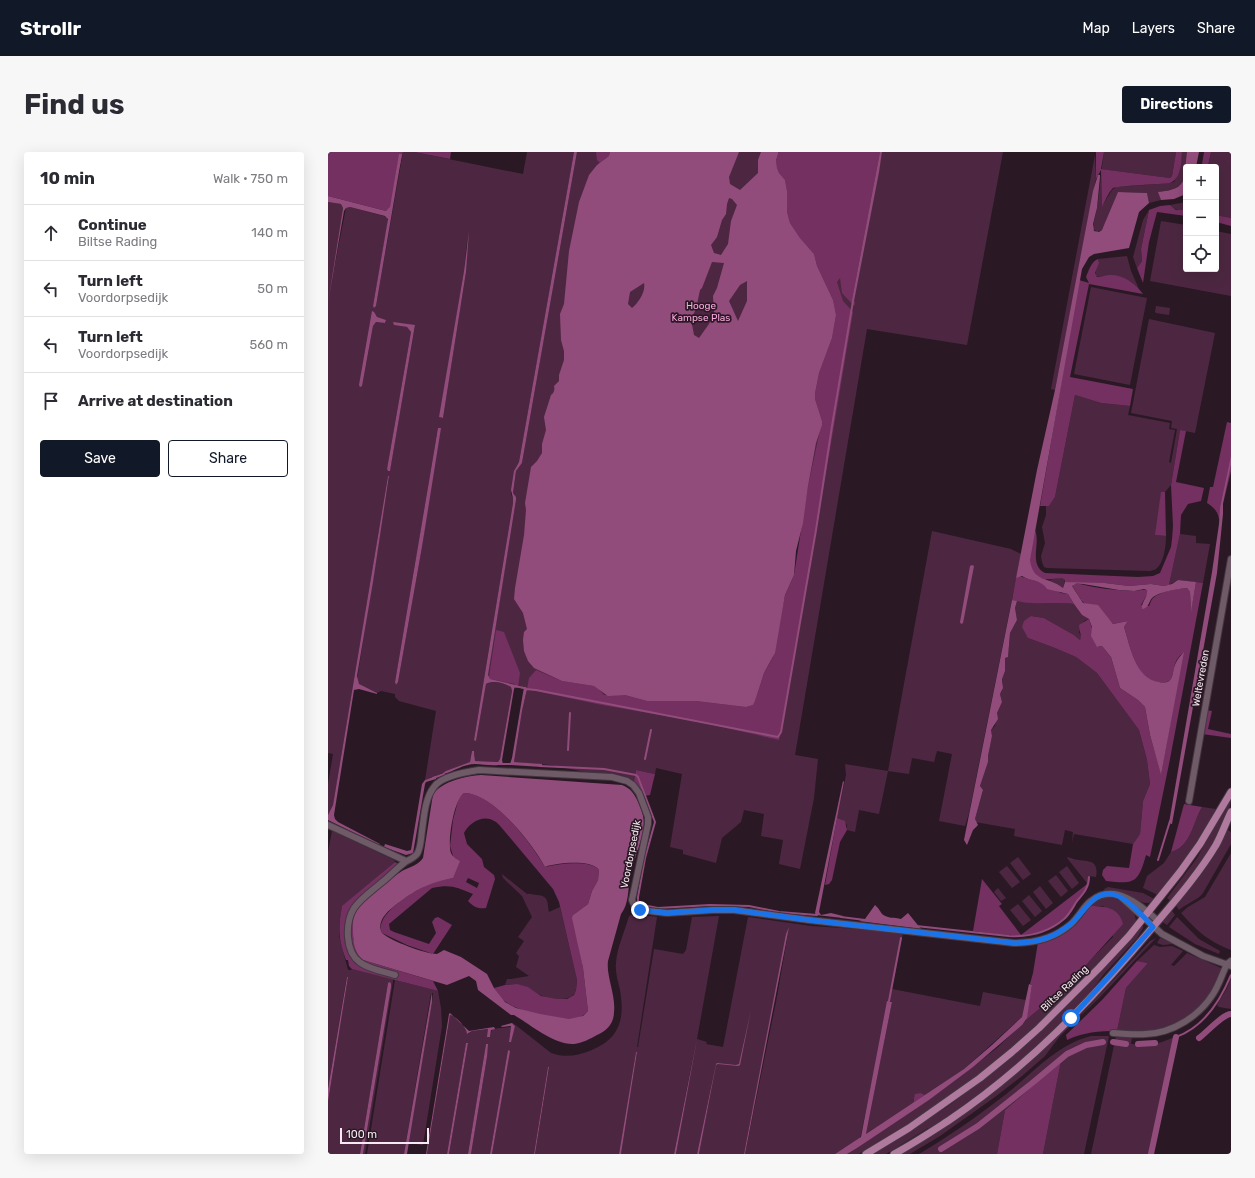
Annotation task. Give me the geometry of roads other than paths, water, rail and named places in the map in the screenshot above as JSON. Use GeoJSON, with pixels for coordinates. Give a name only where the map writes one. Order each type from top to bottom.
{"type":"FeatureCollection","features":[{"type":"Feature","properties":{"kind":"main road","name":"Biltse Rading"},"geometry":{"type":"LineString","coordinates":[[866,1154],[909,1128],[947,1102],[1012,1052],[1039,1028],[1100,968],[1172,884],[1200,844],[1231,792]]}},
{"type":"Feature","properties":{"kind":"main road"},"geometry":{"type":"LineString","coordinates":[[894,1154],[928,1134],[975,1102],[1031,1057],[1114,971],[1170,907],[1209,855],[1216,844],[1231,812]]}},
{"type":"Feature","properties":{"kind":"street","name":"Weltevreden"},"geometry":{"type":"LineString","coordinates":[[1189,801],[1231,559]]}},
{"type":"Feature","properties":{"kind":"street","name":"Voordorpsedijk"},"geometry":{"type":"LineString","coordinates":[[395,975],[366,967],[358,962],[353,956],[348,940],[348,926],[351,913],[356,904],[406,862],[416,856],[429,795],[434,785],[468,771],[478,770],[612,777],[627,781],[633,785],[639,793],[644,806],[648,824],[632,900],[636,908],[640,910],[667,913],[734,910],[809,920],[1025,943],[1056,934],[1072,923],[1093,899],[1108,894],[1129,898],[1155,924],[1162,934],[1187,948],[1228,965]]}},
{"type":"Feature","properties":{"kind":"street"},"geometry":{"type":"LineString","coordinates":[[328,825],[406,862]]}},
{"type":"Feature","properties":{"kind":"street"},"geometry":{"type":"LineString","coordinates":[[1112,1033],[1147,1034],[1160,1032],[1172,1028],[1187,1020],[1207,1002],[1214,993],[1228,965]]}},
{"type":"Feature","properties":{"kind":"waterway"},"geometry":{"type":"LineString","coordinates":[[526,690],[536,690],[778,737],[781,732],[816,530],[853,301]]}},
{"type":"Feature","properties":{"kind":"waterway"},"geometry":{"type":"LineString","coordinates":[[515,686],[524,688]]}},
{"type":"Feature","properties":{"kind":"waterway"},"geometry":{"type":"LineString","coordinates":[[568,750],[570,713]]}},
{"type":"Feature","properties":{"kind":"waterway"},"geometry":{"type":"LineString","coordinates":[[645,759],[651,730]]}},
{"type":"Feature","properties":{"kind":"waterway"},"geometry":{"type":"LineString","coordinates":[[500,764],[512,764]]}},
{"type":"Feature","properties":{"kind":"waterway"},"geometry":{"type":"LineString","coordinates":[[540,766],[604,769],[636,775],[638,777],[655,822],[645,858],[638,903],[658,908],[710,905],[749,906],[779,912],[817,915]]}},
{"type":"Feature","properties":{"kind":"waterway"},"geometry":{"type":"LineString","coordinates":[[433,778],[444,774]]}},
{"type":"Feature","properties":{"kind":"waterway"},"geometry":{"type":"LineString","coordinates":[[1158,860],[1170,821]]}},
{"type":"Feature","properties":{"kind":"waterway"},"geometry":{"type":"LineString","coordinates":[[916,926],[1009,936],[1024,936],[1038,933],[1058,924],[1070,913],[1086,890],[1089,877]]}},
{"type":"Feature","properties":{"kind":"waterway"},"geometry":{"type":"LineString","coordinates":[[841,917],[865,920]]}},
{"type":"Feature","properties":{"kind":"waterway"},"geometry":{"type":"LineString","coordinates":[[889,1001],[901,938]]}},
{"type":"Feature","properties":{"kind":"waterway"},"geometry":{"type":"LineString","coordinates":[[1176,1037],[1186,1033],[1203,1020],[1222,995],[1231,975]]}},
{"type":"Feature","properties":{"kind":"waterway"},"geometry":{"type":"LineString","coordinates":[[1199,1038],[1219,1020],[1231,1014]]}},
{"type":"Feature","properties":{"kind":"waterway"},"geometry":{"type":"LineString","coordinates":[[1151,1154],[1176,1037]]}},
{"type":"Feature","properties":{"kind":"waterway"},"geometry":{"type":"LineString","coordinates":[[941,1149],[978,1126],[1067,1054],[1086,1045],[1103,1042]]}},
{"type":"Feature","properties":{"kind":"waterway"},"geometry":{"type":"LineString","coordinates":[[1113,1042],[1126,1044]]}},
{"type":"Feature","properties":{"kind":"waterway"},"geometry":{"type":"LineString","coordinates":[[1138,1044],[1155,1043]]}},
{"type":"Feature","properties":{"kind":"park label","name":"Hooge Kampse Plas"},"geometry":{"type":"Point","coordinates":[701,310]}}]}
